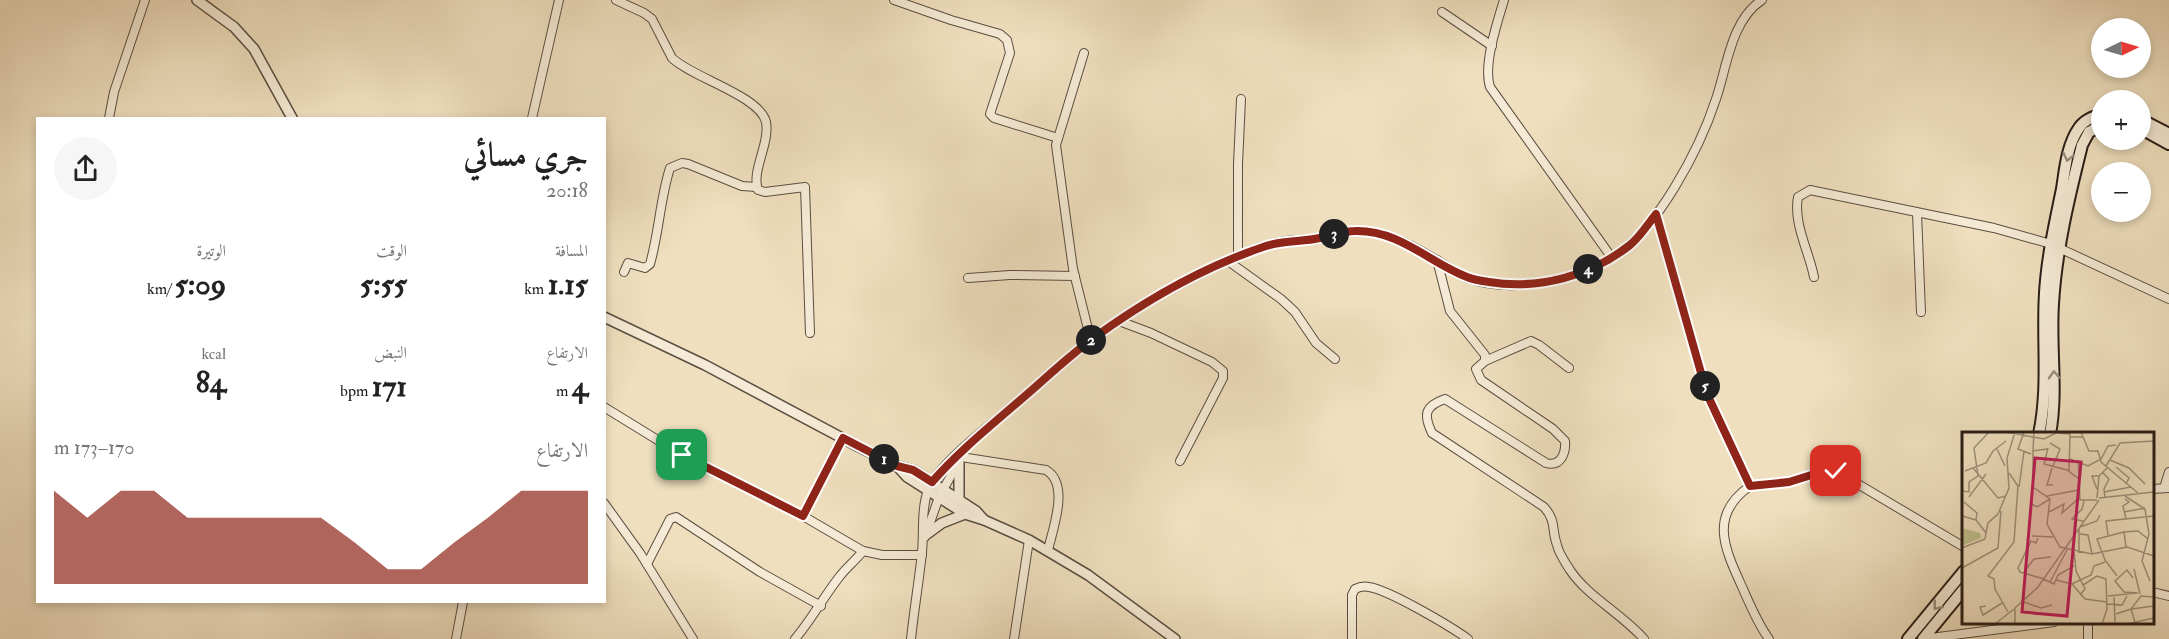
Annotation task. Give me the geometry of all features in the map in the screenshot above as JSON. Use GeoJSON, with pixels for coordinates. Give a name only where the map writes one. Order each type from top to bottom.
{"type":"FeatureCollection","features":[{"type":"Feature","properties":{"kind":"main road"},"geometry":{"type":"LineString","coordinates":[[2055,246],[2073,138],[2085,121],[2091,119]]}},
{"type":"Feature","properties":{"kind":"main road"},"geometry":{"type":"LineString","coordinates":[[2151,125],[2169,134]]}},
{"type":"Feature","properties":{"kind":"main road"},"geometry":{"type":"LineString","coordinates":[[2050,432],[2045,291],[2082,145],[2091,131]]}},
{"type":"Feature","properties":{"kind":"main road"},"geometry":{"type":"LineString","coordinates":[[2151,134],[2169,144]]}},
{"type":"Feature","properties":{"kind":"main road"},"geometry":{"type":"LineString","coordinates":[[2040,432],[2048,412]]}},
{"type":"Feature","properties":{"kind":"main road"},"geometry":{"type":"LineString","coordinates":[[1908,639],[1962,574]]}},
{"type":"Feature","properties":{"kind":"main road"},"geometry":{"type":"LineString","coordinates":[[1923,639],[1962,591]]}},
{"type":"Feature","properties":{"kind":"street"},"geometry":{"type":"LineString","coordinates":[[109,117],[120,72],[145,0]]}},
{"type":"Feature","properties":{"kind":"street"},"geometry":{"type":"LineString","coordinates":[[197,0],[234,27],[254,49],[291,117]]}},
{"type":"Feature","properties":{"kind":"street"},"geometry":{"type":"LineString","coordinates":[[532,117],[559,0]]}},
{"type":"Feature","properties":{"kind":"street"},"geometry":{"type":"LineString","coordinates":[[616,0],[652,19],[672,58],[677,63],[760,111],[766,132],[756,187]]}},
{"type":"Feature","properties":{"kind":"street"},"geometry":{"type":"LineString","coordinates":[[894,0],[951,21],[1000,34],[1006,40],[1010,53],[990,114],[994,118],[1058,138]]}},
{"type":"Feature","properties":{"kind":"street"},"geometry":{"type":"LineString","coordinates":[[1504,0],[1492,46],[1488,80],[1490,87],[1612,258]]}},
{"type":"Feature","properties":{"kind":"street"},"geometry":{"type":"LineString","coordinates":[[911,639],[930,486],[964,448],[1091,340],[1155,298],[1238,256],[1280,242],[1319,239],[1356,231],[1393,237],[1468,278],[1520,285],[1575,276],[1612,258],[1632,244],[1656,214],[1703,135],[1728,58],[1745,15],[1750,8],[1762,0]]}},
{"type":"Feature","properties":{"kind":"street"},"geometry":{"type":"LineString","coordinates":[[1442,12],[1492,46]]}},
{"type":"Feature","properties":{"kind":"street"},"geometry":{"type":"LineString","coordinates":[[1084,53],[1058,138],[1057,150],[1075,276],[1091,340]]}},
{"type":"Feature","properties":{"kind":"street"},"geometry":{"type":"LineString","coordinates":[[1238,256],[1241,99]]}},
{"type":"Feature","properties":{"kind":"street"},"geometry":{"type":"LineString","coordinates":[[624,272],[628,263],[645,268],[651,264],[670,168],[688,164],[742,186],[756,187],[760,192],[803,186],[806,190],[810,333]]}},
{"type":"Feature","properties":{"kind":"street"},"geometry":{"type":"LineString","coordinates":[[1814,277],[1810,256],[1798,221],[1797,206],[1798,196],[1810,190],[1994,228],[2055,246],[2169,299]]}},
{"type":"Feature","properties":{"kind":"street"},"geometry":{"type":"LineString","coordinates":[[1917,213],[1921,312]]}},
{"type":"Feature","properties":{"kind":"street"},"geometry":{"type":"LineString","coordinates":[[1656,214],[1707,394],[1750,486]]}},
{"type":"Feature","properties":{"kind":"street"},"geometry":{"type":"LineString","coordinates":[[1437,260],[1449,311],[1482,350],[1485,361]]}},
{"type":"Feature","properties":{"kind":"street"},"geometry":{"type":"LineString","coordinates":[[1228,261],[1281,299],[1294,312],[1316,343],[1335,358]]}},
{"type":"Feature","properties":{"kind":"street"},"geometry":{"type":"LineString","coordinates":[[968,278],[1010,275],[1075,276]]}},
{"type":"Feature","properties":{"kind":"street"},"geometry":{"type":"LineString","coordinates":[[606,318],[705,365],[897,466],[903,473],[941,493],[965,514],[984,520],[1048,550],[1088,574],[1175,639]]}},
{"type":"Feature","properties":{"kind":"street"},"geometry":{"type":"LineString","coordinates":[[1119,321],[1151,333],[1212,362],[1223,371],[1223,378],[1180,461]]}},
{"type":"Feature","properties":{"kind":"street"},"geometry":{"type":"LineString","coordinates":[[1569,368],[1539,345],[1530,341],[1485,361],[1476,369],[1481,380],[1565,441],[1562,459],[1552,465],[1445,399],[1432,405],[1426,413],[1427,422],[1432,433],[1544,507],[1552,516],[1556,544],[1575,578],[1629,622],[1644,639]]}},
{"type":"Feature","properties":{"kind":"street"},"geometry":{"type":"LineString","coordinates":[[606,408],[682,455],[803,516],[863,551],[882,555],[922,555]]}},
{"type":"Feature","properties":{"kind":"street"},"geometry":{"type":"LineString","coordinates":[[803,516],[843,438]]}},
{"type":"Feature","properties":{"kind":"street"},"geometry":{"type":"LineString","coordinates":[[925,537],[941,493],[964,448]]}},
{"type":"Feature","properties":{"kind":"street"},"geometry":{"type":"LineString","coordinates":[[959,500],[960,459]]}},
{"type":"Feature","properties":{"kind":"street"},"geometry":{"type":"LineString","coordinates":[[960,459],[1046,470],[1051,473],[1059,495],[1048,550]]}},
{"type":"Feature","properties":{"kind":"street"},"geometry":{"type":"LineString","coordinates":[[1769,639],[1752,609],[1723,537],[1725,516],[1736,498],[1750,486],[1789,482],[1821,472],[1836,471],[1962,546]]}},
{"type":"Feature","properties":{"kind":"street"},"geometry":{"type":"LineString","coordinates":[[2166,488],[2169,472]]}},
{"type":"Feature","properties":{"kind":"street"},"geometry":{"type":"LineString","coordinates":[[941,493],[959,500],[976,511],[984,520]]}},
{"type":"Feature","properties":{"kind":"street"},"geometry":{"type":"LineString","coordinates":[[606,506],[647,564],[693,639]]}},
{"type":"Feature","properties":{"kind":"street"},"geometry":{"type":"LineString","coordinates":[[925,537],[942,523],[965,514]]}},
{"type":"Feature","properties":{"kind":"street"},"geometry":{"type":"LineString","coordinates":[[647,564],[670,519],[676,517],[760,572],[821,606]]}},
{"type":"Feature","properties":{"kind":"street"},"geometry":{"type":"LineString","coordinates":[[1014,639],[1029,540]]}},
{"type":"Feature","properties":{"kind":"street"},"geometry":{"type":"LineString","coordinates":[[795,639],[821,606],[841,575],[863,551]]}},
{"type":"Feature","properties":{"kind":"street"},"geometry":{"type":"LineString","coordinates":[[1352,639],[1352,594],[1355,589],[1361,587],[1384,592],[1468,639]]}},
{"type":"Feature","properties":{"kind":"street"},"geometry":{"type":"LineString","coordinates":[[2154,592],[2169,596]]}},
{"type":"Feature","properties":{"kind":"street"},"geometry":{"type":"LineString","coordinates":[[456,639],[463,603]]}},
{"type":"Feature","properties":{"kind":"street"},"geometry":{"type":"LineString","coordinates":[[1923,639],[2039,624]]}},
{"type":"Feature","properties":{"kind":"route"},"geometry":{"type":"LineString","coordinates":[[682,455],[803,516],[843,438],[897,466],[906,466],[932,482],[964,448],[1091,340],[1137,308],[1181,283],[1266,246],[1280,242],[1319,239],[1342,232],[1372,232],[1393,237],[1412,246],[1468,278],[1520,285],[1575,276],[1612,258],[1632,244],[1656,214],[1707,394],[1750,486],[1789,482],[1821,472],[1836,471]]}}]}
